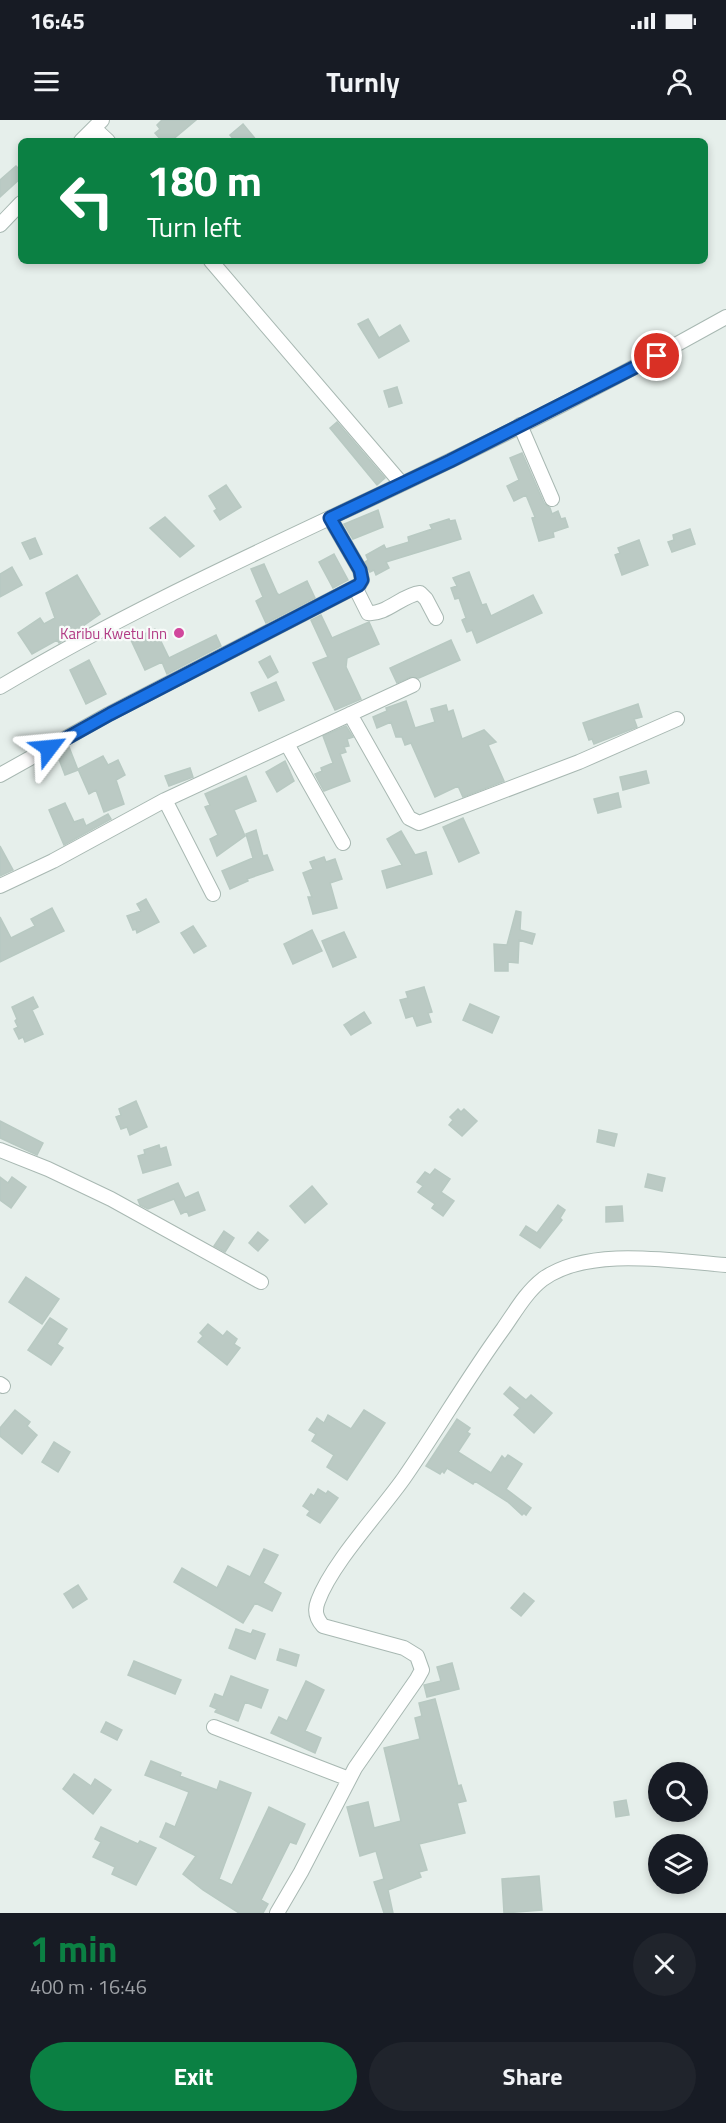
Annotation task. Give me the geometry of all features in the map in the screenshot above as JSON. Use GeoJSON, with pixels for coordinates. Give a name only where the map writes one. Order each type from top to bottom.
{"type":"FeatureCollection","features":[{"type":"Feature","properties":{"kind":"street"},"geometry":{"type":"LineString","coordinates":[[84,138],[98,124],[106,138]]}},
{"type":"Feature","properties":{"kind":"street"},"geometry":{"type":"LineString","coordinates":[[0,225],[18,206]]}},
{"type":"Feature","properties":{"kind":"street"},"geometry":{"type":"LineString","coordinates":[[214,264],[402,484]]}},
{"type":"Feature","properties":{"kind":"street"},"geometry":{"type":"LineString","coordinates":[[0,687],[67,647],[196,580],[402,484],[641,365],[726,317]]}},
{"type":"Feature","properties":{"kind":"street"},"geometry":{"type":"LineString","coordinates":[[520,425],[552,499]]}},
{"type":"Feature","properties":{"kind":"street"},"geometry":{"type":"LineString","coordinates":[[0,775],[110,714],[362,582],[360,570],[330,518]]}},
{"type":"Feature","properties":{"kind":"street"},"geometry":{"type":"LineString","coordinates":[[355,587],[368,613],[376,613],[410,596],[420,594],[426,598],[436,618]]}},
{"type":"Feature","properties":{"kind":"street"},"geometry":{"type":"LineString","coordinates":[[0,886],[53,861],[165,800],[413,685]]}},
{"type":"Feature","properties":{"kind":"street"},"geometry":{"type":"LineString","coordinates":[[350,714],[409,818],[418,823],[579,762],[677,719]]}},
{"type":"Feature","properties":{"kind":"street"},"geometry":{"type":"LineString","coordinates":[[287,744],[343,843]]}},
{"type":"Feature","properties":{"kind":"street"},"geometry":{"type":"LineString","coordinates":[[165,800],[213,894]]}},
{"type":"Feature","properties":{"kind":"street"},"geometry":{"type":"LineString","coordinates":[[0,1150],[48,1169],[111,1199],[261,1282]]}},
{"type":"Feature","properties":{"kind":"street"},"geometry":{"type":"LineString","coordinates":[[277,1913],[349,1779],[417,1679],[421,1665],[415,1653],[404,1648],[327,1628],[317,1618],[317,1602],[337,1568],[404,1478],[480,1361],[527,1295],[543,1280],[581,1263],[658,1259],[726,1265]]}},
{"type":"Feature","properties":{"kind":"street"},"geometry":{"type":"LineString","coordinates":[[214,1727],[349,1779]]}},
{"type":"Feature","properties":{"kind":"building"},"geometry":{"type":"Polygon","coordinates":[[[162,120],[196,120],[175,138],[159,138],[155,133],[160,129],[157,125],[162,120]]]}},
{"type":"Feature","properties":{"kind":"building"},"geometry":{"type":"Polygon","coordinates":[[[243,124],[255,138],[232,138],[230,135],[243,124]]]}},
{"type":"Feature","properties":{"kind":"building"},"geometry":{"type":"Polygon","coordinates":[[[16,166],[18,168],[18,181],[0,197],[0,180],[16,166]]]}},
{"type":"Feature","properties":{"kind":"building"},"geometry":{"type":"Polygon","coordinates":[[[368,319],[379,338],[400,325],[409,341],[379,358],[358,324],[368,319]]]}},
{"type":"Feature","properties":{"kind":"building"},"geometry":{"type":"Polygon","coordinates":[[[397,387],[402,403],[389,407],[384,391],[397,387]]]}},
{"type":"Feature","properties":{"kind":"building"},"geometry":{"type":"Polygon","coordinates":[[[337,422],[385,478],[377,485],[330,428],[337,422]]]}},
{"type":"Feature","properties":{"kind":"building"},"geometry":{"type":"Polygon","coordinates":[[[522,453],[544,503],[550,508],[552,514],[558,511],[561,519],[565,518],[568,527],[553,532],[554,537],[539,541],[532,518],[535,517],[526,495],[514,501],[507,486],[519,480],[510,458],[522,453]]]}},
{"type":"Feature","properties":{"kind":"building"},"geometry":{"type":"Polygon","coordinates":[[[226,485],[241,507],[220,520],[214,511],[217,509],[209,496],[226,485]]]}},
{"type":"Feature","properties":{"kind":"building"},"geometry":{"type":"Polygon","coordinates":[[[378,510],[383,527],[353,539],[344,524],[378,510]]]}},
{"type":"Feature","properties":{"kind":"building"},"geometry":{"type":"Polygon","coordinates":[[[165,517],[194,546],[180,557],[150,528],[165,517]]]}},
{"type":"Feature","properties":{"kind":"building"},"geometry":{"type":"Polygon","coordinates":[[[449,519],[450,521],[455,520],[461,539],[386,562],[389,568],[376,575],[374,570],[370,572],[365,562],[368,560],[366,555],[384,545],[386,549],[409,542],[408,537],[432,529],[430,525],[449,519]]]}},
{"type":"Feature","properties":{"kind":"building"},"geometry":{"type":"Polygon","coordinates":[[[690,529],[695,544],[672,552],[668,542],[674,540],[673,535],[690,529]]]}},
{"type":"Feature","properties":{"kind":"building"},"geometry":{"type":"Polygon","coordinates":[[[35,538],[42,554],[30,559],[22,543],[35,538]]]}},
{"type":"Feature","properties":{"kind":"building"},"geometry":{"type":"Polygon","coordinates":[[[639,540],[648,565],[622,575],[615,555],[620,553],[618,548],[639,540]]]}},
{"type":"Feature","properties":{"kind":"building"},"geometry":{"type":"Polygon","coordinates":[[[334,554],[348,580],[333,588],[319,562],[334,554]]]}},
{"type":"Feature","properties":{"kind":"building"},"geometry":{"type":"Polygon","coordinates":[[[264,564],[279,595],[307,581],[315,598],[266,623],[256,601],[263,597],[251,569],[264,564]]]}},
{"type":"Feature","properties":{"kind":"building"},"geometry":{"type":"Polygon","coordinates":[[[12,567],[22,585],[0,597],[0,574],[12,567]]]}},
{"type":"Feature","properties":{"kind":"building"},"geometry":{"type":"Polygon","coordinates":[[[469,572],[482,605],[486,604],[491,616],[533,595],[542,613],[477,643],[472,630],[467,632],[462,620],[466,618],[459,598],[455,599],[451,588],[457,586],[453,578],[469,572]]]}},
{"type":"Feature","properties":{"kind":"building"},"geometry":{"type":"Polygon","coordinates":[[[77,575],[100,614],[59,643],[57,640],[32,654],[18,633],[40,618],[44,624],[55,618],[46,593],[77,575]]]}},
{"type":"Feature","properties":{"kind":"building"},"geometry":{"type":"Polygon","coordinates":[[[321,615],[332,638],[369,622],[379,644],[347,658],[346,667],[361,699],[335,710],[313,663],[328,657],[311,620],[321,615]]]}},
{"type":"Feature","properties":{"kind":"building"},"geometry":{"type":"Polygon","coordinates":[[[155,629],[169,658],[216,635],[221,646],[167,674],[162,662],[145,670],[131,640],[155,629]]]}},
{"type":"Feature","properties":{"kind":"building"},"geometry":{"type":"Polygon","coordinates":[[[451,640],[460,660],[419,678],[410,677],[397,683],[390,668],[451,640]]]}},
{"type":"Feature","properties":{"kind":"building"},"geometry":{"type":"Polygon","coordinates":[[[270,656],[278,672],[268,678],[259,662],[270,656]]]}},
{"type":"Feature","properties":{"kind":"building"},"geometry":{"type":"Polygon","coordinates":[[[89,660],[106,694],[86,704],[70,670],[89,660]]]}},
{"type":"Feature","properties":{"kind":"building"},"geometry":{"type":"Polygon","coordinates":[[[276,682],[284,700],[259,711],[251,693],[276,682]]]}},
{"type":"Feature","properties":{"kind":"building"},"geometry":{"type":"Polygon","coordinates":[[[406,701],[415,728],[435,722],[431,709],[446,705],[448,712],[453,710],[462,739],[484,730],[496,742],[488,745],[504,781],[463,797],[458,786],[435,797],[411,743],[405,745],[402,737],[396,737],[391,722],[377,728],[373,717],[387,711],[386,708],[406,701]]]}},
{"type":"Feature","properties":{"kind":"building"},"geometry":{"type":"Polygon","coordinates":[[[638,704],[642,717],[634,719],[637,727],[594,744],[592,739],[589,740],[583,723],[638,704]]]}},
{"type":"Feature","properties":{"kind":"building"},"geometry":{"type":"Polygon","coordinates":[[[346,726],[353,737],[347,739],[349,746],[344,747],[346,752],[340,754],[350,781],[324,791],[315,774],[322,771],[321,768],[333,763],[323,736],[346,726]]]}},
{"type":"Feature","properties":{"kind":"building"},"geometry":{"type":"Polygon","coordinates":[[[69,747],[78,770],[65,775],[57,754],[69,747]]]}},
{"type":"Feature","properties":{"kind":"building"},"geometry":{"type":"Polygon","coordinates":[[[103,756],[108,765],[118,760],[125,775],[116,780],[124,804],[104,812],[96,790],[89,794],[78,769],[103,756]]]}},
{"type":"Feature","properties":{"kind":"building"},"geometry":{"type":"Polygon","coordinates":[[[285,761],[294,781],[277,792],[266,772],[285,761]]]}},
{"type":"Feature","properties":{"kind":"building"},"geometry":{"type":"Polygon","coordinates":[[[190,768],[193,777],[169,786],[165,776],[190,768]]]}},
{"type":"Feature","properties":{"kind":"building"},"geometry":{"type":"Polygon","coordinates":[[[646,771],[649,783],[623,790],[620,777],[646,771]]]}},
{"type":"Feature","properties":{"kind":"building"},"geometry":{"type":"Polygon","coordinates":[[[246,776],[256,801],[234,810],[245,836],[217,856],[210,839],[218,835],[205,807],[210,805],[205,794],[246,776]]]}},
{"type":"Feature","properties":{"kind":"building"},"geometry":{"type":"Polygon","coordinates":[[[618,793],[621,807],[598,813],[594,799],[618,793]]]}},
{"type":"Feature","properties":{"kind":"building"},"geometry":{"type":"Polygon","coordinates":[[[65,803],[74,822],[83,819],[86,826],[108,814],[111,819],[64,845],[49,810],[65,803]]]}},
{"type":"Feature","properties":{"kind":"building"},"geometry":{"type":"Polygon","coordinates":[[[463,818],[479,853],[459,862],[443,827],[463,818]]]}},
{"type":"Feature","properties":{"kind":"building"},"geometry":{"type":"Polygon","coordinates":[[[256,830],[263,856],[267,855],[273,870],[247,879],[248,881],[230,889],[222,871],[253,858],[246,834],[256,830]]]}},
{"type":"Feature","properties":{"kind":"building"},"geometry":{"type":"Polygon","coordinates":[[[401,831],[415,855],[426,852],[432,874],[387,888],[382,871],[402,865],[387,839],[401,831]]]}},
{"type":"Feature","properties":{"kind":"building"},"geometry":{"type":"Polygon","coordinates":[[[0,846],[13,870],[0,876],[0,846]]]}},
{"type":"Feature","properties":{"kind":"building"},"geometry":{"type":"Polygon","coordinates":[[[324,857],[326,862],[335,859],[342,879],[330,883],[337,908],[313,914],[308,897],[312,897],[303,873],[313,869],[310,862],[324,857]]]}},
{"type":"Feature","properties":{"kind":"building"},"geometry":{"type":"Polygon","coordinates":[[[146,899],[159,922],[137,933],[136,929],[133,930],[127,916],[141,911],[137,904],[146,899]]]}},
{"type":"Feature","properties":{"kind":"building"},"geometry":{"type":"Polygon","coordinates":[[[52,908],[64,931],[0,962],[0,917],[11,938],[35,926],[31,919],[52,908]]]}},
{"type":"Feature","properties":{"kind":"building"},"geometry":{"type":"Polygon","coordinates":[[[516,911],[521,912],[520,930],[535,934],[532,944],[519,940],[518,963],[508,962],[508,971],[495,971],[494,944],[507,945],[516,911]]]}},
{"type":"Feature","properties":{"kind":"building"},"geometry":{"type":"Polygon","coordinates":[[[193,926],[206,946],[194,953],[181,933],[193,926]]]}},
{"type":"Feature","properties":{"kind":"building"},"geometry":{"type":"Polygon","coordinates":[[[312,930],[322,951],[293,964],[284,944],[312,930]]]}},
{"type":"Feature","properties":{"kind":"building"},"geometry":{"type":"Polygon","coordinates":[[[344,932],[356,957],[333,967],[322,941],[344,932]]]}},
{"type":"Feature","properties":{"kind":"building"},"geometry":{"type":"Polygon","coordinates":[[[424,987],[432,1012],[428,1013],[431,1022],[417,1026],[413,1016],[406,1018],[400,1000],[408,998],[406,992],[424,987]]]}},
{"type":"Feature","properties":{"kind":"building"},"geometry":{"type":"Polygon","coordinates":[[[33,997],[38,1007],[32,1010],[43,1034],[25,1042],[23,1037],[19,1039],[14,1029],[18,1027],[12,1007],[33,997]]]}},
{"type":"Feature","properties":{"kind":"building"},"geometry":{"type":"Polygon","coordinates":[[[470,1004],[499,1017],[492,1033],[463,1020],[470,1004]]]}},
{"type":"Feature","properties":{"kind":"building"},"geometry":{"type":"Polygon","coordinates":[[[364,1012],[371,1023],[351,1035],[344,1025],[364,1012]]]}},
{"type":"Feature","properties":{"kind":"building"},"geometry":{"type":"Polygon","coordinates":[[[136,1101],[147,1127],[130,1135],[127,1127],[121,1129],[116,1117],[121,1115],[119,1109],[136,1101]]]}},
{"type":"Feature","properties":{"kind":"building"},"geometry":{"type":"Polygon","coordinates":[[[458,1109],[461,1112],[464,1109],[477,1121],[462,1136],[449,1125],[453,1120],[450,1117],[458,1109]]]}},
{"type":"Feature","properties":{"kind":"building"},"geometry":{"type":"Polygon","coordinates":[[[0,1121],[43,1143],[37,1155],[0,1138],[0,1121]]]}},
{"type":"Feature","properties":{"kind":"building"},"geometry":{"type":"Polygon","coordinates":[[[599,1130],[617,1134],[614,1146],[597,1142],[599,1130]]]}},
{"type":"Feature","properties":{"kind":"building"},"geometry":{"type":"Polygon","coordinates":[[[159,1145],[160,1149],[166,1147],[171,1165],[143,1173],[138,1156],[145,1154],[144,1150],[159,1145]]]}},
{"type":"Feature","properties":{"kind":"building"},"geometry":{"type":"Polygon","coordinates":[[[435,1169],[450,1179],[441,1192],[454,1201],[443,1216],[432,1208],[435,1204],[418,1192],[423,1186],[417,1182],[425,1172],[430,1175],[435,1169]]]}},
{"type":"Feature","properties":{"kind":"building"},"geometry":{"type":"Polygon","coordinates":[[[648,1174],[665,1178],[662,1191],[645,1187],[648,1174]]]}},
{"type":"Feature","properties":{"kind":"building"},"geometry":{"type":"Polygon","coordinates":[[[0,1177],[8,1183],[12,1177],[26,1187],[11,1208],[0,1200],[0,1177]]]}},
{"type":"Feature","properties":{"kind":"building"},"geometry":{"type":"Polygon","coordinates":[[[178,1183],[185,1198],[198,1192],[205,1210],[189,1216],[187,1211],[181,1214],[174,1199],[148,1209],[140,1205],[138,1200],[178,1183]]]}},
{"type":"Feature","properties":{"kind":"building"},"geometry":{"type":"Polygon","coordinates":[[[312,1186],[327,1204],[305,1223],[290,1206],[312,1186]]]}},
{"type":"Feature","properties":{"kind":"building"},"geometry":{"type":"Polygon","coordinates":[[[558,1205],[565,1210],[560,1218],[562,1220],[540,1248],[520,1235],[526,1226],[537,1233],[558,1205]]]}},
{"type":"Feature","properties":{"kind":"building"},"geometry":{"type":"Polygon","coordinates":[[[622,1206],[623,1221],[606,1222],[606,1207],[622,1206]]]}},
{"type":"Feature","properties":{"kind":"building"},"geometry":{"type":"Polygon","coordinates":[[[224,1231],[234,1238],[225,1252],[214,1246],[224,1231]]]}},
{"type":"Feature","properties":{"kind":"building"},"geometry":{"type":"Polygon","coordinates":[[[258,1232],[268,1240],[258,1251],[249,1243],[258,1232]]]}},
{"type":"Feature","properties":{"kind":"building"},"geometry":{"type":"Polygon","coordinates":[[[26,1277],[59,1299],[42,1324],[9,1302],[26,1277]]]}},
{"type":"Feature","properties":{"kind":"building"},"geometry":{"type":"Polygon","coordinates":[[[50,1318],[67,1329],[57,1344],[63,1348],[51,1365],[28,1350],[50,1318]]]}},
{"type":"Feature","properties":{"kind":"building"},"geometry":{"type":"Polygon","coordinates":[[[208,1324],[223,1336],[227,1331],[237,1339],[234,1344],[240,1348],[227,1365],[198,1342],[203,1336],[200,1333],[208,1324]]]}},
{"type":"Feature","properties":{"kind":"building"},"geometry":{"type":"Polygon","coordinates":[[[510,1387],[526,1400],[531,1395],[552,1413],[534,1433],[514,1415],[520,1408],[504,1394],[510,1387]]]}},
{"type":"Feature","properties":{"kind":"building"},"geometry":{"type":"Polygon","coordinates":[[[15,1410],[30,1422],[27,1426],[37,1435],[22,1454],[0,1436],[0,1428],[15,1410]]]}},
{"type":"Feature","properties":{"kind":"building"},"geometry":{"type":"Polygon","coordinates":[[[364,1410],[385,1423],[347,1480],[327,1467],[334,1455],[312,1441],[316,1434],[309,1430],[317,1418],[324,1423],[328,1415],[351,1429],[364,1410]]]}},
{"type":"Feature","properties":{"kind":"building"},"geometry":{"type":"Polygon","coordinates":[[[457,1419],[470,1428],[467,1432],[470,1434],[458,1452],[491,1473],[502,1456],[505,1459],[508,1455],[522,1464],[506,1489],[531,1508],[526,1515],[524,1513],[522,1515],[508,1502],[475,1481],[473,1484],[447,1468],[444,1473],[442,1471],[440,1474],[426,1466],[457,1419]]]}},
{"type":"Feature","properties":{"kind":"building"},"geometry":{"type":"Polygon","coordinates":[[[54,1442],[70,1452],[58,1472],[42,1462],[54,1442]]]}},
{"type":"Feature","properties":{"kind":"building"},"geometry":{"type":"Polygon","coordinates":[[[318,1489],[326,1494],[328,1491],[338,1498],[320,1523],[307,1515],[310,1511],[303,1506],[311,1494],[314,1496],[318,1489]]]}},
{"type":"Feature","properties":{"kind":"building"},"geometry":{"type":"Polygon","coordinates":[[[264,1549],[278,1555],[263,1583],[281,1593],[272,1611],[255,1603],[243,1623],[174,1582],[182,1568],[217,1588],[228,1566],[250,1577],[264,1549]]]}},
{"type":"Feature","properties":{"kind":"building"},"geometry":{"type":"Polygon","coordinates":[[[78,1585],[87,1599],[73,1608],[64,1594],[78,1585]]]}},
{"type":"Feature","properties":{"kind":"building"},"geometry":{"type":"Polygon","coordinates":[[[524,1593],[534,1601],[521,1616],[511,1608],[524,1593]]]}},
{"type":"Feature","properties":{"kind":"building"},"geometry":{"type":"Polygon","coordinates":[[[236,1629],[251,1634],[253,1630],[265,1634],[255,1659],[229,1648],[236,1629]]]}},
{"type":"Feature","properties":{"kind":"building"},"geometry":{"type":"Polygon","coordinates":[[[280,1649],[299,1655],[296,1666],[277,1660],[280,1649]]]}},
{"type":"Feature","properties":{"kind":"building"},"geometry":{"type":"Polygon","coordinates":[[[134,1661],[181,1680],[175,1694],[128,1675],[134,1661]]]}},
{"type":"Feature","properties":{"kind":"building"},"geometry":{"type":"Polygon","coordinates":[[[452,1663],[459,1689],[427,1697],[424,1685],[441,1681],[437,1667],[452,1663]]]}},
{"type":"Feature","properties":{"kind":"building"},"geometry":{"type":"Polygon","coordinates":[[[231,1676],[268,1690],[261,1708],[245,1702],[238,1721],[215,1712],[217,1709],[210,1706],[215,1694],[223,1697],[231,1676]]]}},
{"type":"Feature","properties":{"kind":"building"},"geometry":{"type":"Polygon","coordinates":[[[306,1681],[324,1690],[305,1731],[321,1738],[315,1753],[271,1733],[279,1717],[287,1721],[306,1681]]]}},
{"type":"Feature","properties":{"kind":"building"},"geometry":{"type":"Polygon","coordinates":[[[435,1699],[458,1786],[461,1785],[466,1801],[457,1803],[465,1833],[419,1844],[427,1870],[419,1872],[421,1877],[388,1890],[393,1913],[384,1913],[374,1882],[384,1879],[376,1851],[360,1856],[347,1807],[368,1802],[374,1828],[401,1821],[384,1748],[420,1739],[415,1718],[422,1716],[419,1703],[435,1699]]]}},
{"type":"Feature","properties":{"kind":"building"},"geometry":{"type":"Polygon","coordinates":[[[106,1722],[122,1730],[117,1740],[101,1732],[106,1722]]]}},
{"type":"Feature","properties":{"kind":"building"},"geometry":{"type":"Polygon","coordinates":[[[151,1761],[181,1773],[180,1776],[217,1790],[220,1781],[251,1793],[219,1879],[232,1885],[269,1807],[305,1824],[296,1844],[290,1842],[261,1900],[268,1904],[263,1913],[239,1913],[183,1874],[196,1856],[160,1837],[166,1823],[175,1827],[189,1792],[145,1775],[151,1761]]]}},
{"type":"Feature","properties":{"kind":"building"},"geometry":{"type":"Polygon","coordinates":[[[74,1774],[91,1786],[95,1779],[111,1790],[93,1814],[63,1789],[74,1774]]]}},
{"type":"Feature","properties":{"kind":"building"},"geometry":{"type":"Polygon","coordinates":[[[626,1800],[629,1815],[616,1817],[614,1802],[626,1800]]]}},
{"type":"Feature","properties":{"kind":"building"},"geometry":{"type":"Polygon","coordinates":[[[101,1827],[138,1844],[140,1841],[156,1848],[136,1885],[112,1874],[115,1867],[93,1857],[101,1842],[95,1839],[101,1827]]]}},
{"type":"Feature","properties":{"kind":"building"},"geometry":{"type":"Polygon","coordinates":[[[539,1876],[542,1910],[504,1913],[502,1879],[539,1876]]]}},
{"type":"Feature","properties":{"kind":"place","name":"Karibu Kwetu Inn"},"geometry":{"type":"Point","coordinates":[179,633]}},
{"type":"Feature","properties":{"kind":"route"},"geometry":{"type":"LineString","coordinates":[[49,748],[359,585],[362,580],[360,570],[330,518],[450,461],[657,356]]}}]}
